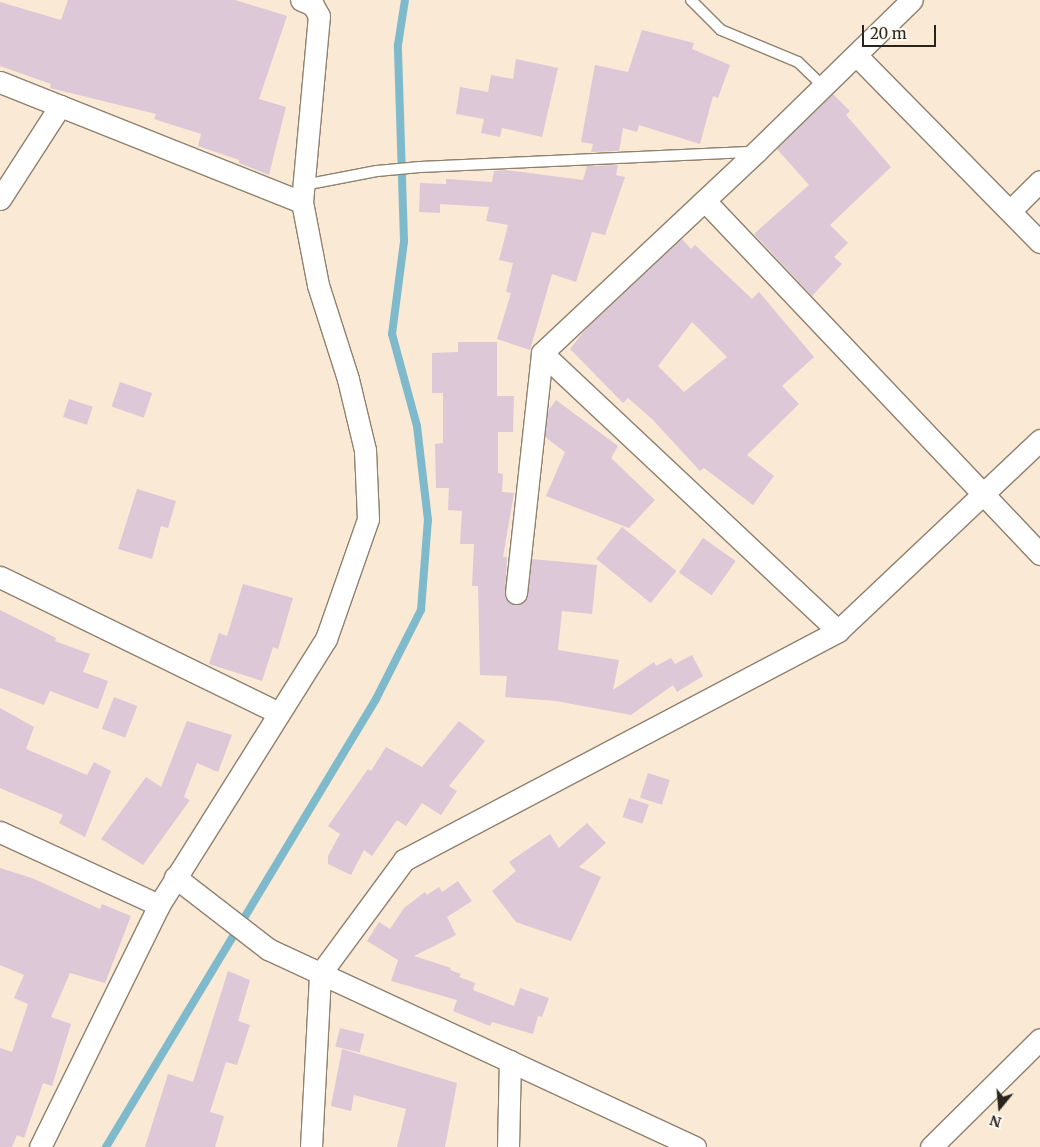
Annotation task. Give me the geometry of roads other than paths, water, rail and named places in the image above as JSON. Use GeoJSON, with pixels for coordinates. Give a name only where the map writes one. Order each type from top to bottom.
{"type":"FeatureCollection","features":[{"type":"Feature","properties":{"kind":"street"},"geometry":{"type":"LineString","coordinates":[[40,1147],[158,905],[326,639],[368,520],[365,450],[348,379],[318,285],[303,194],[319,16],[313,5],[301,0]]}},
{"type":"Feature","properties":{"kind":"street"},"geometry":{"type":"LineString","coordinates":[[516,593],[542,353],[757,152],[912,0]]}},
{"type":"Feature","properties":{"kind":"street"},"geometry":{"type":"LineString","coordinates":[[857,56],[1040,242]]}},
{"type":"Feature","properties":{"kind":"street"},"geometry":{"type":"LineString","coordinates":[[0,82],[60,106],[303,194]]}},
{"type":"Feature","properties":{"kind":"street"},"geometry":{"type":"LineString","coordinates":[[0,199],[60,106]]}},
{"type":"Feature","properties":{"kind":"street"},"geometry":{"type":"LineString","coordinates":[[1010,211],[1040,181]]}},
{"type":"Feature","properties":{"kind":"street"},"geometry":{"type":"LineString","coordinates":[[705,201],[1040,554]]}},
{"type":"Feature","properties":{"kind":"street"},"geometry":{"type":"LineString","coordinates":[[542,353],[838,632]]}},
{"type":"Feature","properties":{"kind":"street"},"geometry":{"type":"LineString","coordinates":[[311,1147],[320,974],[404,860],[838,632],[1040,440]]}},
{"type":"Feature","properties":{"kind":"street"},"geometry":{"type":"LineString","coordinates":[[0,577],[279,712]]}},
{"type":"Feature","properties":{"kind":"street"},"geometry":{"type":"LineString","coordinates":[[0,832],[158,905]]}},
{"type":"Feature","properties":{"kind":"street"},"geometry":{"type":"LineString","coordinates":[[175,877],[268,949],[695,1147]]}},
{"type":"Feature","properties":{"kind":"street"},"geometry":{"type":"LineString","coordinates":[[931,1147],[1040,1039]]}},
{"type":"Feature","properties":{"kind":"street"},"geometry":{"type":"LineString","coordinates":[[508,1147],[510,1061]]}},
{"type":"Feature","properties":{"kind":"lane"},"geometry":{"type":"LineString","coordinates":[[691,0],[721,30],[798,62],[824,87]]}},
{"type":"Feature","properties":{"kind":"lane"},"geometry":{"type":"LineString","coordinates":[[303,194],[377,171],[420,167],[757,152]]}},
{"type":"Feature","properties":{"kind":"waterway"},"geometry":{"type":"LineString","coordinates":[[106,1147],[376,699],[421,610],[428,520],[417,426],[392,334],[404,241],[398,45],[405,0]]}}]}
